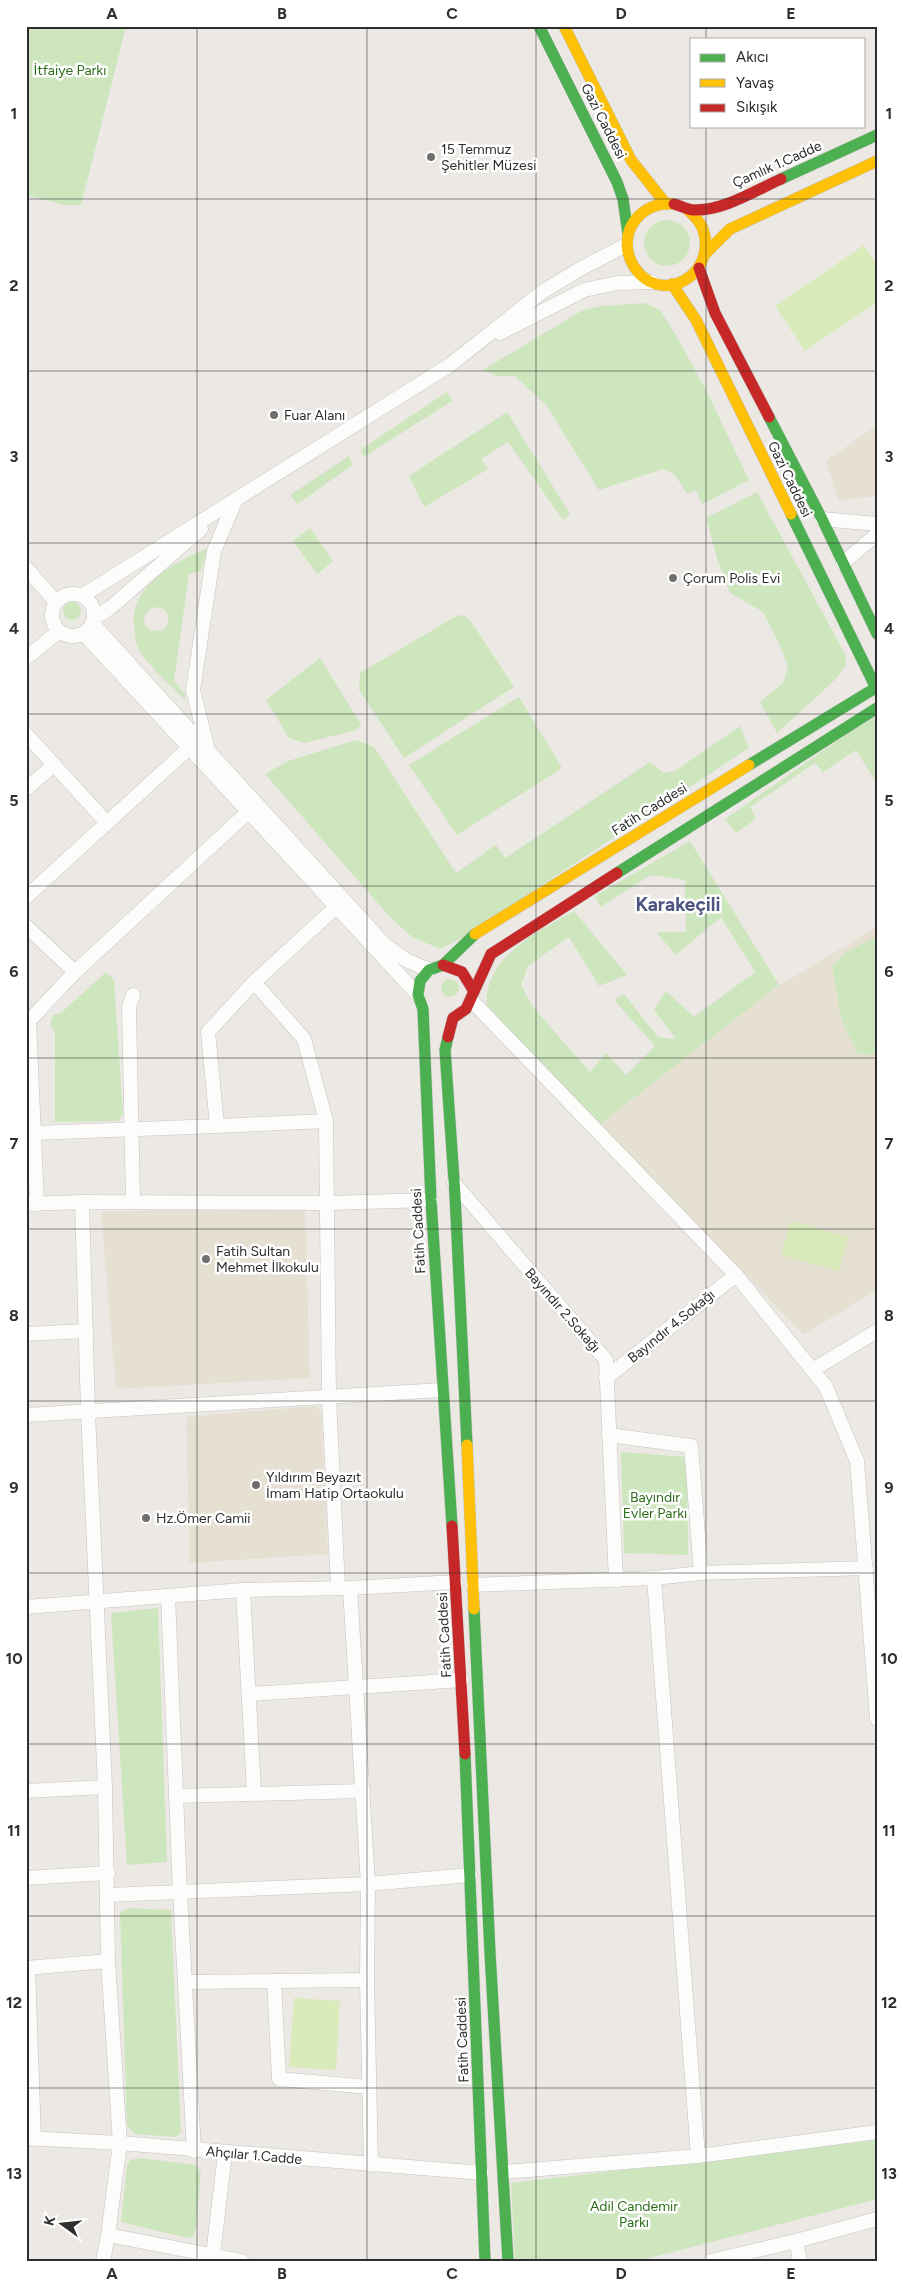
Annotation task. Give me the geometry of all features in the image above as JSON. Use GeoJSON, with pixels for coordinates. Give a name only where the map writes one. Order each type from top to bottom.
{"type":"FeatureCollection","features":[{"type":"Feature","properties":{"kind":"main road","name":"Gazi Caddesi"},"geometry":{"type":"LineString","coordinates":[[539,26],[617,182],[623,199],[627,239]]}},
{"type":"Feature","properties":{"kind":"main road","name":"Gazi Caddesi"},"geometry":{"type":"LineString","coordinates":[[564,26],[632,160],[666,204]]}},
{"type":"Feature","properties":{"kind":"main road","name":"Çamlık 1.Cadde"},"geometry":{"type":"LineString","coordinates":[[687,209],[721,206],[877,135]]}},
{"type":"Feature","properties":{"kind":"main road"},"geometry":{"type":"LineString","coordinates":[[706,253],[707,240],[704,227],[696,217],[687,209],[666,204],[656,205],[640,214],[632,223],[627,239],[628,257],[642,277],[653,282],[672,284],[683,281],[699,268],[706,253],[730,229],[877,161]]}},
{"type":"Feature","properties":{"kind":"main road","name":"Gazi Caddesi"},"geometry":{"type":"LineString","coordinates":[[699,268],[715,313],[822,519],[877,634]]}},
{"type":"Feature","properties":{"kind":"main road","name":"Gazi Caddesi"},"geometry":{"type":"LineString","coordinates":[[672,284],[696,320],[876,688]]}},
{"type":"Feature","properties":{"kind":"main road","name":"Fatih Caddesi"},"geometry":{"type":"LineString","coordinates":[[429,970],[443,965],[476,933],[876,688]]}},
{"type":"Feature","properties":{"kind":"main road"},"geometry":{"type":"LineString","coordinates":[[423,1009],[443,1018],[462,1015],[491,954],[877,708]]}},
{"type":"Feature","properties":{"kind":"main road"},"geometry":{"type":"LineString","coordinates":[[443,965],[457,967],[468,976],[472,995]]}},
{"type":"Feature","properties":{"kind":"main road"},"geometry":{"type":"LineString","coordinates":[[418,995],[420,981],[429,970]]}},
{"type":"Feature","properties":{"kind":"main road","name":"Fatih Caddesi"},"geometry":{"type":"LineString","coordinates":[[418,995],[423,1009],[431,1200],[442,1390],[462,1680],[484,2261]]}},
{"type":"Feature","properties":{"kind":"main road"},"geometry":{"type":"LineString","coordinates":[[443,1018],[454,1184],[490,1953],[508,2261]]}},
{"type":"Feature","properties":{"kind":"main road"},"geometry":{"type":"LineString","coordinates":[[482,2173],[504,2172]]}},
{"type":"Feature","properties":{"kind":"street"},"geometry":{"type":"LineString","coordinates":[[82,596],[441,370],[542,292],[627,239]]}},
{"type":"Feature","properties":{"kind":"street"},"geometry":{"type":"LineString","coordinates":[[470,348],[584,290],[616,283],[653,282]]}},
{"type":"Feature","properties":{"kind":"street"},"geometry":{"type":"LineString","coordinates":[[90,625],[94,610],[87,598],[75,593],[62,596],[52,606],[51,620],[58,632],[71,637],[90,625],[236,499]]}},
{"type":"Feature","properties":{"kind":"street"},"geometry":{"type":"LineString","coordinates":[[208,749],[193,690],[214,551],[236,499]]}},
{"type":"Feature","properties":{"kind":"street"},"geometry":{"type":"LineString","coordinates":[[822,519],[877,524]]}},
{"type":"Feature","properties":{"kind":"street"},"geometry":{"type":"LineString","coordinates":[[843,563],[877,534]]}},
{"type":"Feature","properties":{"kind":"street"},"geometry":{"type":"LineString","coordinates":[[26,568],[56,602]]}},
{"type":"Feature","properties":{"kind":"street"},"geometry":{"type":"LineString","coordinates":[[90,625],[190,747],[335,908],[418,995]]}},
{"type":"Feature","properties":{"kind":"street"},"geometry":{"type":"LineString","coordinates":[[90,625],[208,749],[385,945],[406,960],[429,970]]}},
{"type":"Feature","properties":{"kind":"street"},"geometry":{"type":"LineString","coordinates":[[26,658],[58,632]]}},
{"type":"Feature","properties":{"kind":"street"},"geometry":{"type":"LineString","coordinates":[[26,734],[107,823]]}},
{"type":"Feature","properties":{"kind":"street"},"geometry":{"type":"LineString","coordinates":[[26,897],[190,747]]}},
{"type":"Feature","properties":{"kind":"street"},"geometry":{"type":"LineString","coordinates":[[26,789],[54,764]]}},
{"type":"Feature","properties":{"kind":"street"},"geometry":{"type":"LineString","coordinates":[[248,812],[75,972],[29,1021],[29,1104],[34,1133],[32,1204],[82,1202],[328,1203],[431,1200]]}},
{"type":"Feature","properties":{"kind":"street"},"geometry":{"type":"LineString","coordinates":[[217,1126],[208,1032],[254,982],[335,908]]}},
{"type":"Feature","properties":{"kind":"street"},"geometry":{"type":"LineString","coordinates":[[26,926],[75,972]]}},
{"type":"Feature","properties":{"kind":"street"},"geometry":{"type":"LineString","coordinates":[[254,982],[304,1039],[326,1120],[328,1397],[344,1588],[357,1686],[368,1884],[367,1980],[372,2165]]}},
{"type":"Feature","properties":{"kind":"street"},"geometry":{"type":"LineString","coordinates":[[133,995],[129,1007],[133,1202]]}},
{"type":"Feature","properties":{"kind":"street"},"geometry":{"type":"LineString","coordinates":[[472,995],[736,1275],[814,1369],[826,1387],[857,1461],[877,1719]]}},
{"type":"Feature","properties":{"kind":"street"},"geometry":{"type":"LineString","coordinates":[[34,1133],[326,1120]]}},
{"type":"Feature","properties":{"kind":"street","name":"Bayındır 2.Sokağı"},"geometry":{"type":"LineString","coordinates":[[454,1184],[606,1360],[616,1580]]}},
{"type":"Feature","properties":{"kind":"street"},"geometry":{"type":"LineString","coordinates":[[82,1202],[88,1412],[106,1787],[108,1961],[120,2143],[103,2261]]}},
{"type":"Feature","properties":{"kind":"street","name":"Bayındır 4.Sokağı"},"geometry":{"type":"LineString","coordinates":[[606,1378],[736,1275]]}},
{"type":"Feature","properties":{"kind":"street"},"geometry":{"type":"LineString","coordinates":[[26,1334],[86,1331]]}},
{"type":"Feature","properties":{"kind":"street"},"geometry":{"type":"LineString","coordinates":[[814,1369],[877,1331]]}},
{"type":"Feature","properties":{"kind":"street"},"geometry":{"type":"LineString","coordinates":[[26,1415],[442,1390]]}},
{"type":"Feature","properties":{"kind":"street"},"geometry":{"type":"LineString","coordinates":[[609,1435],[691,1446],[701,1572]]}},
{"type":"Feature","properties":{"kind":"street"},"geometry":{"type":"LineString","coordinates":[[473,1585],[654,1578],[701,1572],[866,1568]]}},
{"type":"Feature","properties":{"kind":"street"},"geometry":{"type":"LineString","coordinates":[[654,1578],[698,2156]]}},
{"type":"Feature","properties":{"kind":"street"},"geometry":{"type":"LineString","coordinates":[[26,1607],[243,1590],[344,1588],[456,1582]]}},
{"type":"Feature","properties":{"kind":"street"},"geometry":{"type":"LineString","coordinates":[[243,1590],[254,1792]]}},
{"type":"Feature","properties":{"kind":"street"},"geometry":{"type":"LineString","coordinates":[[168,1596],[180,1892],[194,2151]]}},
{"type":"Feature","properties":{"kind":"street"},"geometry":{"type":"LineString","coordinates":[[249,1694],[462,1680]]}},
{"type":"Feature","properties":{"kind":"street"},"geometry":{"type":"LineString","coordinates":[[26,1791],[106,1787]]}},
{"type":"Feature","properties":{"kind":"street"},"geometry":{"type":"LineString","coordinates":[[176,1796],[254,1792],[363,1791]]}},
{"type":"Feature","properties":{"kind":"street"},"geometry":{"type":"LineString","coordinates":[[26,1878],[108,1873]]}},
{"type":"Feature","properties":{"kind":"street"},"geometry":{"type":"LineString","coordinates":[[108,1895],[368,1884],[470,1875]]}},
{"type":"Feature","properties":{"kind":"street"},"geometry":{"type":"LineString","coordinates":[[30,2139],[27,1968],[108,1961]]}},
{"type":"Feature","properties":{"kind":"street"},"geometry":{"type":"LineString","coordinates":[[185,1982],[367,1980]]}},
{"type":"Feature","properties":{"kind":"street"},"geometry":{"type":"LineString","coordinates":[[274,1981],[279,2079],[369,2087]]}},
{"type":"Feature","properties":{"kind":"street"},"geometry":{"type":"LineString","coordinates":[[504,2172],[698,2156],[877,2132]]}},
{"type":"Feature","properties":{"kind":"street","name":"Ahçılar 1.Cadde"},"geometry":{"type":"LineString","coordinates":[[30,2139],[120,2143],[194,2151],[482,2173]]}},
{"type":"Feature","properties":{"kind":"street"},"geometry":{"type":"LineString","coordinates":[[213,2256],[225,2153]]}},
{"type":"Feature","properties":{"kind":"street"},"geometry":{"type":"LineString","coordinates":[[711,2261],[877,2219]]}},
{"type":"Feature","properties":{"kind":"street"},"geometry":{"type":"LineString","coordinates":[[108,2235],[242,2261]]}},
{"type":"Feature","properties":{"kind":"street"},"geometry":{"type":"LineString","coordinates":[[796,2241],[800,2261]]}},
{"type":"Feature","properties":{"kind":"shaded area"},"geometry":{"type":"Polygon","coordinates":[[[877,425],[877,496],[839,500],[826,461],[877,425]]]}},
{"type":"Feature","properties":{"kind":"shaded area"},"geometry":{"type":"Polygon","coordinates":[[[877,927],[877,1289],[804,1335],[599,1125],[766,993],[877,927]]]}},
{"type":"Feature","properties":{"kind":"shaded area","name":"Fatih Sultan Mehmet İlkokulu"},"geometry":{"type":"Polygon","coordinates":[[[305,1206],[310,1378],[116,1389],[101,1212],[305,1206]]]}},
{"type":"Feature","properties":{"kind":"shaded area","name":"Yıldırım Beyazıt İmam Hatip Ortaokulu"},"geometry":{"type":"Polygon","coordinates":[[[316,1406],[321,1411],[328,1554],[190,1563],[186,1417],[316,1406]]]}},
{"type":"Feature","properties":{"kind":"green space","name":"İtfaiye Parkı"},"geometry":{"type":"Polygon","coordinates":[[[26,26],[126,26],[81,205],[64,205],[26,195],[26,26]]]}},
{"type":"Feature","properties":{"kind":"green space"},"geometry":{"type":"Polygon","coordinates":[[[672,220],[684,226],[689,234],[689,252],[684,260],[676,265],[662,266],[650,260],[645,252],[644,238],[650,226],[658,221],[672,220]]]}},
{"type":"Feature","properties":{"kind":"green space"},"geometry":{"type":"Polygon","coordinates":[[[864,245],[877,264],[877,302],[805,351],[775,306],[864,245]]]}},
{"type":"Feature","properties":{"kind":"green space"},"geometry":{"type":"Polygon","coordinates":[[[645,303],[660,310],[676,335],[706,390],[749,480],[702,504],[696,490],[687,494],[675,475],[663,469],[599,490],[546,405],[515,376],[496,376],[483,370],[583,310],[602,306],[645,303]]]}},
{"type":"Feature","properties":{"kind":"green space"},"geometry":{"type":"Polygon","coordinates":[[[447,392],[452,401],[364,457],[360,450],[447,392]]]}},
{"type":"Feature","properties":{"kind":"green space"},"geometry":{"type":"Polygon","coordinates":[[[507,412],[570,514],[563,520],[508,442],[481,459],[488,469],[424,507],[409,476],[507,412]]]}},
{"type":"Feature","properties":{"kind":"green space"},"geometry":{"type":"Polygon","coordinates":[[[349,456],[353,465],[297,504],[290,495],[349,456]]]}},
{"type":"Feature","properties":{"kind":"green space"},"geometry":{"type":"Polygon","coordinates":[[[757,492],[845,654],[846,665],[836,679],[777,733],[760,702],[783,683],[788,666],[763,612],[730,593],[717,558],[706,518],[757,492]]]}},
{"type":"Feature","properties":{"kind":"green space"},"geometry":{"type":"Polygon","coordinates":[[[310,528],[333,561],[317,574],[293,541],[310,528]]]}},
{"type":"Feature","properties":{"kind":"green space"},"geometry":{"type":"Polygon","coordinates":[[[208,548],[201,571],[189,574],[174,681],[185,694],[185,700],[140,652],[135,638],[135,611],[140,598],[157,576],[182,560],[208,548]],[[152,607],[144,616],[145,625],[151,631],[163,630],[167,625],[168,617],[164,609],[152,607]]]}},
{"type":"Feature","properties":{"kind":"green space"},"geometry":{"type":"Polygon","coordinates":[[[72,602],[78,605],[81,611],[78,617],[72,620],[66,617],[63,611],[66,605],[72,602]]]}},
{"type":"Feature","properties":{"kind":"green space"},"geometry":{"type":"Polygon","coordinates":[[[458,615],[470,620],[514,687],[404,758],[359,690],[360,673],[458,615]]]}},
{"type":"Feature","properties":{"kind":"green space"},"geometry":{"type":"Polygon","coordinates":[[[320,658],[361,724],[357,730],[304,743],[289,738],[266,700],[320,658]]]}},
{"type":"Feature","properties":{"kind":"green space"},"geometry":{"type":"Polygon","coordinates":[[[519,697],[562,768],[457,835],[409,765],[519,697]]]}},
{"type":"Feature","properties":{"kind":"green space"},"geometry":{"type":"Polygon","coordinates":[[[873,716],[877,725],[877,784],[856,750],[823,772],[815,763],[750,807],[756,819],[736,833],[725,819],[873,716]]]}},
{"type":"Feature","properties":{"kind":"green space"},"geometry":{"type":"Polygon","coordinates":[[[740,726],[749,748],[462,938],[440,949],[412,937],[389,916],[265,774],[288,761],[356,740],[374,747],[456,873],[496,845],[505,858],[650,762],[664,773],[675,771],[740,726]]]}},
{"type":"Feature","properties":{"kind":"green space"},"geometry":{"type":"Polygon","coordinates":[[[690,841],[779,985],[599,1125],[487,1009],[487,991],[493,975],[502,961],[514,949],[544,928],[574,911],[627,975],[599,986],[569,937],[528,966],[521,985],[533,1007],[590,1072],[606,1053],[626,1075],[655,1046],[614,1000],[624,994],[658,1037],[676,1039],[654,1010],[666,991],[694,1017],[755,972],[721,917],[676,955],[656,932],[686,932],[685,880],[651,875],[600,907],[595,896],[690,841]]]}},
{"type":"Feature","properties":{"kind":"green space"},"geometry":{"type":"Polygon","coordinates":[[[877,936],[877,1051],[872,1055],[858,1054],[841,1019],[832,966],[845,953],[877,936]]]}},
{"type":"Feature","properties":{"kind":"green space"},"geometry":{"type":"Polygon","coordinates":[[[106,972],[114,980],[123,1113],[119,1121],[55,1122],[55,1032],[50,1024],[53,1015],[61,1013],[106,972]]]}},
{"type":"Feature","properties":{"kind":"green space"},"geometry":{"type":"Polygon","coordinates":[[[450,979],[456,982],[459,988],[456,994],[450,997],[444,994],[441,988],[444,982],[450,979]]]}},
{"type":"Feature","properties":{"kind":"green space"},"geometry":{"type":"Polygon","coordinates":[[[791,1221],[849,1237],[839,1271],[781,1255],[791,1221]]]}},
{"type":"Feature","properties":{"kind":"green space","name":"Bayındır Evler Parkı"},"geometry":{"type":"Polygon","coordinates":[[[621,1452],[687,1457],[688,1555],[624,1553],[621,1452]]]}},
{"type":"Feature","properties":{"kind":"green space"},"geometry":{"type":"Polygon","coordinates":[[[158,1608],[167,1862],[127,1865],[111,1613],[158,1608]]]}},
{"type":"Feature","properties":{"kind":"green space"},"geometry":{"type":"Polygon","coordinates":[[[130,1908],[171,1910],[181,2133],[175,2137],[135,2134],[127,2125],[120,1912],[130,1908]]]}},
{"type":"Feature","properties":{"kind":"green space"},"geometry":{"type":"Polygon","coordinates":[[[294,1998],[340,2001],[336,2070],[289,2067],[294,1998]]]}},
{"type":"Feature","properties":{"kind":"green space","name":"Adil Candemir Parkı"},"geometry":{"type":"Polygon","coordinates":[[[877,2140],[877,2199],[638,2261],[515,2261],[511,2183],[877,2140]]]}},
{"type":"Feature","properties":{"kind":"green space"},"geometry":{"type":"Polygon","coordinates":[[[140,2158],[195,2165],[201,2172],[196,2228],[193,2236],[187,2238],[121,2222],[127,2166],[130,2160],[140,2158]]]}},
{"type":"Feature","properties":{"kind":"traffic: fast"},"geometry":{"type":"LineString","coordinates":[[539,26],[617,182],[623,199],[628,234]]}},
{"type":"Feature","properties":{"kind":"traffic: fast"},"geometry":{"type":"LineString","coordinates":[[781,179],[877,135]]}},
{"type":"Feature","properties":{"kind":"traffic: fast"},"geometry":{"type":"LineString","coordinates":[[769,417],[822,519],[877,634]]}},
{"type":"Feature","properties":{"kind":"traffic: fast"},"geometry":{"type":"LineString","coordinates":[[791,514],[877,690]]}},
{"type":"Feature","properties":{"kind":"traffic: fast"},"geometry":{"type":"LineString","coordinates":[[749,765],[877,687]]}},
{"type":"Feature","properties":{"kind":"traffic: fast"},"geometry":{"type":"LineString","coordinates":[[617,873],[877,708]]}},
{"type":"Feature","properties":{"kind":"traffic: fast"},"geometry":{"type":"LineString","coordinates":[[452,1526],[431,1200],[423,1009],[418,995],[420,981],[429,970],[443,965],[475,934]]}},
{"type":"Feature","properties":{"kind":"traffic: fast"},"geometry":{"type":"LineString","coordinates":[[448,1037],[445,1050],[455,1195],[467,1445]]}},
{"type":"Feature","properties":{"kind":"traffic: fast"},"geometry":{"type":"LineString","coordinates":[[474,1609],[490,1953],[508,2261]]}},
{"type":"Feature","properties":{"kind":"traffic: fast"},"geometry":{"type":"LineString","coordinates":[[465,1754],[485,2261]]}},
{"type":"Feature","properties":{"kind":"traffic: slow"},"geometry":{"type":"LineString","coordinates":[[564,26],[631,160],[666,204]]}},
{"type":"Feature","properties":{"kind":"traffic: slow"},"geometry":{"type":"LineString","coordinates":[[706,253],[730,229],[877,161]]}},
{"type":"Feature","properties":{"kind":"traffic: slow"},"geometry":{"type":"LineString","coordinates":[[674,204],[657,205],[642,213],[632,226],[627,240],[629,254],[634,267],[644,278],[656,284],[670,285],[685,280],[697,270],[704,256],[705,242],[702,227],[687,209]]}},
{"type":"Feature","properties":{"kind":"traffic: slow"},"geometry":{"type":"LineString","coordinates":[[672,284],[696,320],[791,514]]}},
{"type":"Feature","properties":{"kind":"traffic: slow"},"geometry":{"type":"LineString","coordinates":[[475,934],[749,765]]}},
{"type":"Feature","properties":{"kind":"traffic: slow"},"geometry":{"type":"LineString","coordinates":[[467,1445],[474,1609]]}},
{"type":"Feature","properties":{"kind":"traffic: jam"},"geometry":{"type":"LineString","coordinates":[[674,204],[693,210],[716,207],[739,199],[781,179]]}},
{"type":"Feature","properties":{"kind":"traffic: jam"},"geometry":{"type":"LineString","coordinates":[[699,268],[715,313],[769,417]]}},
{"type":"Feature","properties":{"kind":"traffic: jam"},"geometry":{"type":"LineString","coordinates":[[448,1037],[453,1018],[466,1009],[491,954],[617,873]]}},
{"type":"Feature","properties":{"kind":"traffic: jam"},"geometry":{"type":"LineString","coordinates":[[443,965],[462,972],[473,990]]}},
{"type":"Feature","properties":{"kind":"traffic: jam"},"geometry":{"type":"LineString","coordinates":[[452,1526],[465,1754]]}},
{"type":"Feature","properties":{"kind":"place","name":"15 Temmuz Şehitler Müzesi"},"geometry":{"type":"Point","coordinates":[431,157]}},
{"type":"Feature","properties":{"kind":"place","name":"Fuar Alanı"},"geometry":{"type":"Point","coordinates":[274,415]}},
{"type":"Feature","properties":{"kind":"place","name":"Çorum Polis Evi"},"geometry":{"type":"Point","coordinates":[673,578]}},
{"type":"Feature","properties":{"kind":"place","name":"Fatih Sultan Mehmet İlkokulu"},"geometry":{"type":"Point","coordinates":[206,1259]}},
{"type":"Feature","properties":{"kind":"place","name":"Yıldırım Beyazıt İmam Hatip Ortaokulu"},"geometry":{"type":"Point","coordinates":[256,1485]}},
{"type":"Feature","properties":{"kind":"place","name":"Hz.Ömer Camii"},"geometry":{"type":"Point","coordinates":[146,1518]}},
{"type":"Feature","properties":{"kind":"district","name":"Karakeçili"},"geometry":{"type":"Point","coordinates":[678,904]}}]}
